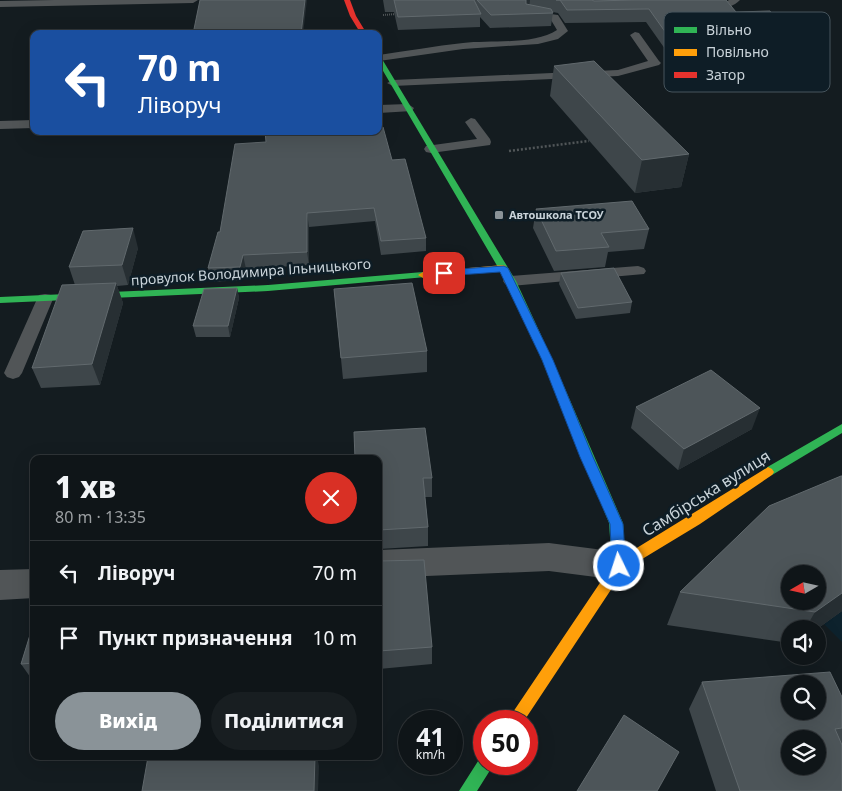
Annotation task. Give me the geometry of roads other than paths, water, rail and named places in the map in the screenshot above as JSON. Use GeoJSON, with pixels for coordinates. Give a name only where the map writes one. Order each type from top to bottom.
{"type":"FeatureCollection","features":[{"type":"Feature","properties":{"kind":"main road"},"geometry":{"type":"LineString","coordinates":[[347,0],[362,30]]}},
{"type":"Feature","properties":{"kind":"main road"},"geometry":{"type":"LineString","coordinates":[[382,64],[507,275],[548,360],[586,457],[616,524],[619,566]]}},
{"type":"Feature","properties":{"kind":"main road","name":"провулок Володимира Ільницького"},"geometry":{"type":"LineString","coordinates":[[0,300],[507,275]]}},
{"type":"Feature","properties":{"kind":"main road","name":"Самбірська вулиця"},"geometry":{"type":"LineString","coordinates":[[522,710],[619,566],[695,520],[757,478],[842,428]]}},
{"type":"Feature","properties":{"kind":"main road"},"geometry":{"type":"LineString","coordinates":[[468,791],[479,775]]}},
{"type":"Feature","properties":{"kind":"street"},"geometry":{"type":"LineString","coordinates":[[382,564],[549,556],[619,566]]}},
{"type":"Feature","properties":{"kind":"street"},"geometry":{"type":"LineString","coordinates":[[0,585],[30,583]]}},
{"type":"Feature","properties":{"kind":"lane"},"geometry":{"type":"LineString","coordinates":[[0,4],[193,0]]}},
{"type":"Feature","properties":{"kind":"lane"},"geometry":{"type":"LineString","coordinates":[[690,6],[730,5],[736,0]]}},
{"type":"Feature","properties":{"kind":"lane"},"geometry":{"type":"LineString","coordinates":[[382,59],[455,47],[538,41],[554,37],[563,30],[554,17],[529,14]]}},
{"type":"Feature","properties":{"kind":"lane"},"geometry":{"type":"LineString","coordinates":[[393,83],[618,73],[655,63],[635,35]]}},
{"type":"Feature","properties":{"kind":"lane"},"geometry":{"type":"LineString","coordinates":[[590,74],[603,86]]}},
{"type":"Feature","properties":{"kind":"lane"},"geometry":{"type":"LineString","coordinates":[[382,110],[408,108]]}},
{"type":"Feature","properties":{"kind":"lane"},"geometry":{"type":"LineString","coordinates":[[431,149],[485,142],[471,122]]}},
{"type":"Feature","properties":{"kind":"lane"},"geometry":{"type":"LineString","coordinates":[[0,125],[30,124]]}},
{"type":"Feature","properties":{"kind":"lane"},"geometry":{"type":"LineString","coordinates":[[507,275],[638,272]]}},
{"type":"Feature","properties":{"kind":"lane"},"geometry":{"type":"LineString","coordinates":[[13,372],[45,299]]}},
{"type":"Feature","properties":{"kind":"place","name":"Автошкола ТСОУ"},"geometry":{"type":"Point","coordinates":[499,215]}}]}
